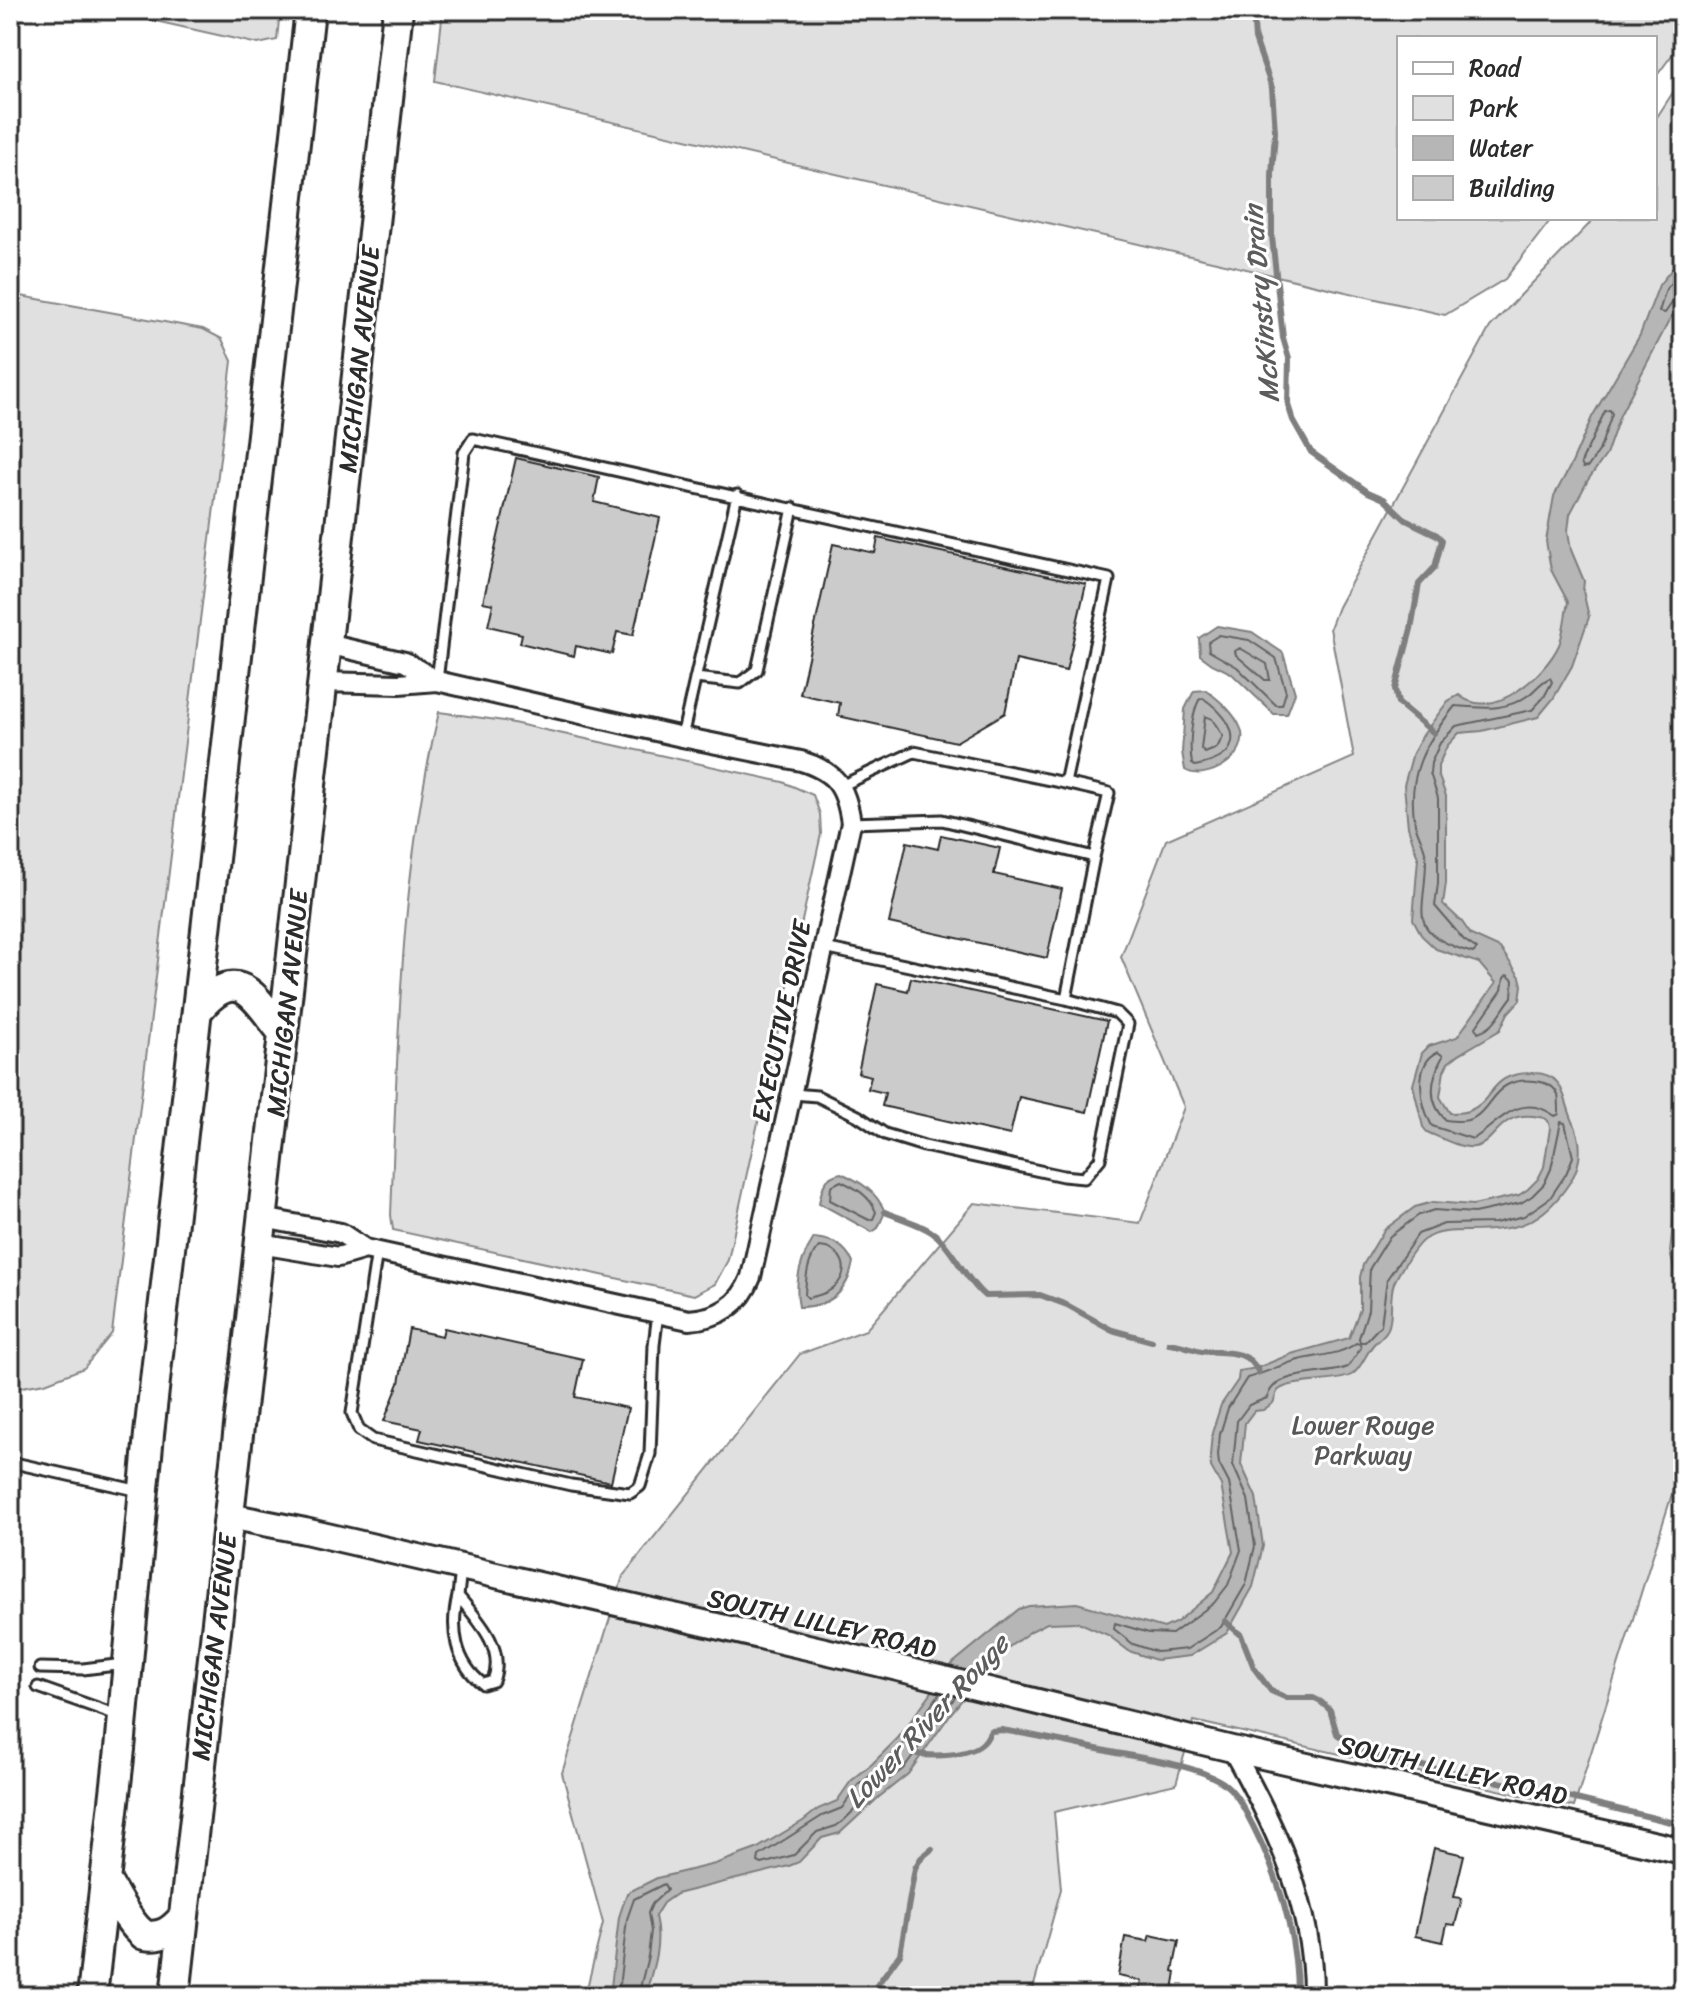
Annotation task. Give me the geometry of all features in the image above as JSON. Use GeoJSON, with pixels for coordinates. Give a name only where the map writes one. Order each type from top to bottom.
{"type":"FeatureCollection","features":[{"type":"Feature","properties":{"kind":"main road"},"geometry":{"type":"LineString","coordinates":[[92,1996],[123,1717],[143,1491],[310,10]]}},
{"type":"Feature","properties":{"kind":"main road","name":"MICHIGAN AVENUE"},"geometry":{"type":"LineString","coordinates":[[175,1996],[398,10]]}},
{"type":"Feature","properties":{"kind":"main road"},"geometry":{"type":"LineString","coordinates":[[198,1010],[217,990],[242,987],[259,1000],[283,1033]]}},
{"type":"Feature","properties":{"kind":"main road"},"geometry":{"type":"LineString","coordinates":[[105,1880],[127,1918],[144,1935],[161,1935],[171,1931],[182,1919]]}},
{"type":"Feature","properties":{"kind":"street"},"geometry":{"type":"LineString","coordinates":[[327,644],[405,662],[437,681]]}},
{"type":"Feature","properties":{"kind":"street"},"geometry":{"type":"LineString","coordinates":[[323,682],[399,684],[437,681],[801,761],[818,766],[841,786]]}},
{"type":"Feature","properties":{"kind":"street","name":"EXECUTIVE DRIVE"},"geometry":{"type":"LineString","coordinates":[[262,1231],[341,1233],[371,1250],[689,1320],[705,1319],[728,1310],[746,1289],[793,1094],[851,823],[848,802],[841,786]]}},
{"type":"Feature","properties":{"kind":"street","name":"EXECUTIVE DRIVE"},"geometry":{"type":"LineString","coordinates":[[262,1231],[338,1257],[371,1250]]}},
{"type":"Feature","properties":{"kind":"street","name":"SOUTH LILLEY ROAD"},"geometry":{"type":"LineString","coordinates":[[229,1516],[305,1531],[1232,1749],[1683,1851]]}},
{"type":"Feature","properties":{"kind":"street"},"geometry":{"type":"LineString","coordinates":[[1232,1749],[1275,1832],[1303,1906],[1311,1948],[1313,1996]]}},
{"type":"Feature","properties":{"kind":"lane"},"geometry":{"type":"LineString","coordinates":[[437,681],[464,453],[473,439],[1109,579],[1065,783]]}},
{"type":"Feature","properties":{"kind":"lane"},"geometry":{"type":"LineString","coordinates":[[682,737],[737,495]]}},
{"type":"Feature","properties":{"kind":"lane"},"geometry":{"type":"LineString","coordinates":[[695,678],[740,683],[757,670],[793,508]]}},
{"type":"Feature","properties":{"kind":"lane"},"geometry":{"type":"LineString","coordinates":[[841,786],[914,752],[1109,793],[1066,999]]}},
{"type":"Feature","properties":{"kind":"lane"},"geometry":{"type":"LineString","coordinates":[[851,823],[942,820],[1094,857]]}},
{"type":"Feature","properties":{"kind":"lane"},"geometry":{"type":"LineString","coordinates":[[793,1094],[817,1096],[858,1116],[885,1134],[924,1146],[1063,1176],[1084,1178],[1100,1159],[1128,1024],[1117,1013],[1066,999],[824,948]]}},
{"type":"Feature","properties":{"kind":"lane"},"geometry":{"type":"LineString","coordinates":[[371,1250],[352,1413],[359,1430],[373,1440],[571,1485],[630,1493],[640,1486],[650,1454],[658,1313]]}},
{"type":"Feature","properties":{"kind":"lane"},"geometry":{"type":"LineString","coordinates":[[10,1462],[143,1491]]}},
{"type":"Feature","properties":{"kind":"lane"},"geometry":{"type":"LineString","coordinates":[[458,1596],[493,1645],[499,1666],[493,1681],[483,1684],[470,1674],[458,1651],[452,1619],[461,1569]]}},
{"type":"Feature","properties":{"kind":"lane"},"geometry":{"type":"LineString","coordinates":[[40,1668],[83,1669],[128,1663]]}},
{"type":"Feature","properties":{"kind":"lane"},"geometry":{"type":"LineString","coordinates":[[38,1687],[123,1717]]}},
{"type":"Feature","properties":{"kind":"green space"},"geometry":{"type":"Polygon","coordinates":[[[106,10],[280,10],[277,40],[258,44],[106,10]]]}},
{"type":"Feature","properties":{"kind":"green space"},"geometry":{"type":"Polygon","coordinates":[[[443,10],[1683,10],[1683,40],[1657,75],[1657,36],[1397,36],[1397,220],[1550,220],[1505,279],[1445,315],[435,81],[443,10]]]}},
{"type":"Feature","properties":{"kind":"green space","name":"Lower Rouge Parkway"},"geometry":{"type":"Polygon","coordinates":[[[1683,77],[1683,1134],[1670,1252],[1683,1304],[1683,1459],[1574,1807],[1194,1721],[1176,1784],[1054,1812],[1061,1889],[1031,1996],[585,1996],[603,1923],[562,1773],[623,1576],[800,1354],[866,1330],[974,1203],[1140,1223],[1184,1107],[1121,957],[1166,840],[1354,757],[1330,628],[1338,607],[1490,327],[1593,220],[1657,220],[1657,117],[1683,77]]]}},
{"type":"Feature","properties":{"kind":"green space"},"geometry":{"type":"Polygon","coordinates":[[[10,294],[203,329],[222,339],[232,361],[112,1333],[84,1368],[45,1383],[10,1389],[10,294]]]}},
{"type":"Feature","properties":{"kind":"green space"},"geometry":{"type":"Polygon","coordinates":[[[439,712],[504,721],[783,782],[813,795],[820,814],[821,834],[728,1260],[715,1284],[694,1295],[393,1230],[396,1089],[408,899],[426,774],[439,712]]]}},
{"type":"Feature","properties":{"kind":"water","name":"Lower River Rouge"},"geometry":{"type":"Polygon","coordinates":[[[1683,255],[1683,301],[1670,319],[1620,415],[1606,455],[1570,514],[1568,531],[1571,550],[1584,581],[1589,617],[1572,666],[1553,699],[1538,717],[1482,731],[1459,733],[1447,746],[1438,766],[1446,796],[1446,883],[1443,904],[1471,935],[1500,948],[1522,985],[1520,1000],[1508,1013],[1500,1030],[1448,1063],[1440,1097],[1450,1113],[1464,1112],[1477,1107],[1508,1077],[1533,1073],[1551,1077],[1564,1095],[1579,1143],[1579,1159],[1570,1182],[1549,1208],[1526,1223],[1500,1229],[1445,1232],[1425,1239],[1412,1253],[1394,1283],[1388,1329],[1356,1371],[1346,1377],[1282,1388],[1273,1403],[1263,1410],[1254,1411],[1245,1423],[1241,1464],[1256,1497],[1263,1546],[1253,1587],[1227,1633],[1190,1656],[1156,1660],[1129,1651],[1108,1635],[1078,1622],[1047,1623],[1031,1631],[998,1655],[908,1774],[840,1833],[822,1838],[799,1862],[789,1866],[676,1894],[663,1903],[655,1916],[657,1946],[645,1996],[610,1996],[619,1917],[627,1893],[657,1878],[715,1864],[756,1849],[818,1809],[837,1801],[851,1781],[898,1738],[953,1663],[1019,1609],[1077,1603],[1164,1628],[1177,1622],[1213,1592],[1233,1552],[1221,1485],[1211,1467],[1212,1433],[1221,1405],[1238,1380],[1239,1371],[1349,1338],[1360,1309],[1363,1265],[1384,1230],[1415,1207],[1433,1202],[1473,1205],[1519,1195],[1538,1179],[1544,1167],[1550,1128],[1546,1119],[1514,1118],[1482,1145],[1474,1147],[1450,1142],[1427,1132],[1423,1127],[1413,1085],[1422,1053],[1429,1046],[1457,1037],[1496,983],[1479,963],[1436,949],[1422,936],[1413,919],[1418,858],[1408,827],[1404,785],[1413,753],[1448,701],[1459,695],[1472,702],[1487,703],[1516,692],[1542,669],[1559,645],[1568,602],[1551,570],[1546,541],[1554,496],[1592,417],[1640,335],[1659,285],[1683,255]]]}},
{"type":"Feature","properties":{"kind":"water"},"geometry":{"type":"Polygon","coordinates":[[[1217,626],[1252,632],[1283,653],[1295,693],[1287,714],[1274,714],[1231,673],[1200,655],[1199,638],[1217,626]]]}},
{"type":"Feature","properties":{"kind":"water"},"geometry":{"type":"Polygon","coordinates":[[[1206,690],[1235,718],[1242,739],[1239,749],[1225,764],[1215,770],[1194,773],[1185,770],[1182,752],[1185,709],[1194,691],[1206,690]]]}},
{"type":"Feature","properties":{"kind":"water"},"geometry":{"type":"Polygon","coordinates":[[[841,1173],[867,1188],[885,1212],[878,1228],[872,1232],[819,1203],[827,1180],[841,1173]]]}},
{"type":"Feature","properties":{"kind":"water"},"geometry":{"type":"Polygon","coordinates":[[[814,1238],[838,1244],[846,1251],[853,1262],[851,1273],[836,1296],[820,1304],[799,1307],[799,1271],[814,1238]]]}},
{"type":"Feature","properties":{"kind":"building"},"geometry":{"type":"Polygon","coordinates":[[[516,458],[599,477],[594,502],[660,518],[633,635],[617,632],[612,654],[576,646],[574,656],[520,643],[522,634],[488,626],[493,604],[483,602],[516,458]]]}},
{"type":"Feature","properties":{"kind":"building"},"geometry":{"type":"Polygon","coordinates":[[[878,538],[1086,584],[1066,671],[1016,660],[1005,713],[956,742],[838,716],[840,703],[800,694],[833,544],[875,553],[878,538]]]}},
{"type":"Feature","properties":{"kind":"building"},"geometry":{"type":"Polygon","coordinates":[[[941,835],[1000,848],[994,874],[1062,889],[1047,958],[889,923],[907,842],[938,849],[941,835]]]}},
{"type":"Feature","properties":{"kind":"building"},"geometry":{"type":"Polygon","coordinates":[[[911,978],[1107,1021],[1087,1112],[1019,1097],[1010,1135],[882,1106],[885,1093],[868,1089],[871,1076],[858,1073],[877,984],[908,991],[911,978]]]}},
{"type":"Feature","properties":{"kind":"building"},"geometry":{"type":"Polygon","coordinates":[[[444,1328],[583,1359],[575,1397],[628,1408],[611,1482],[419,1440],[422,1429],[384,1421],[399,1383],[409,1329],[442,1336],[444,1328]]]}},
{"type":"Feature","properties":{"kind":"building"},"geometry":{"type":"Polygon","coordinates":[[[1434,1848],[1464,1855],[1454,1897],[1462,1898],[1455,1925],[1447,1924],[1443,1942],[1415,1936],[1434,1848]]]}},
{"type":"Feature","properties":{"kind":"building"},"geometry":{"type":"Polygon","coordinates":[[[1150,1935],[1179,1941],[1172,1996],[1139,1996],[1142,1981],[1118,1976],[1125,1937],[1148,1941],[1150,1935]]]}},
{"type":"Feature","properties":{"kind":"waterway","name":"McKinstry Drain"},"geometry":{"type":"LineString","coordinates":[[1253,10],[1255,39],[1272,88],[1275,132],[1272,237],[1283,338],[1289,358],[1288,405],[1311,452],[1368,492],[1384,499],[1406,520],[1442,540],[1435,567],[1419,584],[1395,689],[1398,703],[1434,733]]}},
{"type":"Feature","properties":{"kind":"waterway"},"geometry":{"type":"LineString","coordinates":[[885,1212],[919,1225],[937,1236],[985,1296],[1040,1295],[1067,1305],[1112,1330],[1152,1341]]}},
{"type":"Feature","properties":{"kind":"waterway"},"geometry":{"type":"LineString","coordinates":[[1169,1343],[1242,1356],[1249,1359],[1259,1373]]}},
{"type":"Feature","properties":{"kind":"waterway"},"geometry":{"type":"LineString","coordinates":[[1225,1621],[1241,1635],[1254,1668],[1271,1691],[1287,1698],[1313,1698],[1321,1702],[1330,1710],[1337,1734],[1365,1754],[1547,1792],[1683,1825]]}},
{"type":"Feature","properties":{"kind":"waterway","name":"Lower River Rouge"},"geometry":{"type":"LineString","coordinates":[[917,1754],[942,1755],[970,1751],[984,1742],[991,1731],[1002,1730],[1170,1763],[1222,1782],[1244,1808],[1279,1887],[1294,1952],[1297,1996]]}},
{"type":"Feature","properties":{"kind":"waterway"},"geometry":{"type":"LineString","coordinates":[[869,1996],[900,1954],[915,1868],[932,1849]]}}]}
